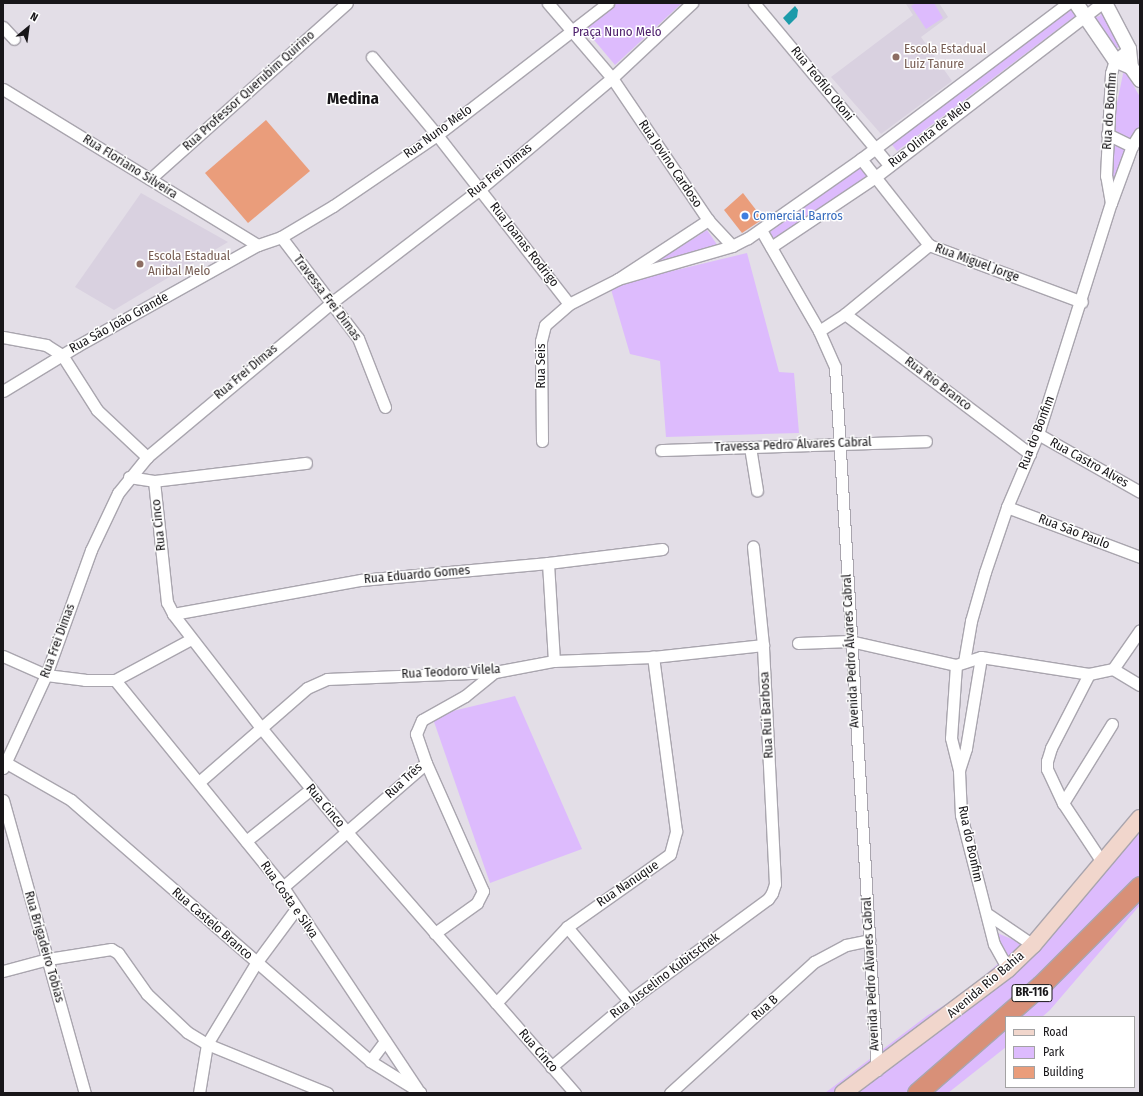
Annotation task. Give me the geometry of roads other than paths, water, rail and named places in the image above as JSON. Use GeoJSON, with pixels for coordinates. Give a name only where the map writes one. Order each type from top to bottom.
{"type":"FeatureCollection","features":[{"type":"Feature","properties":{"kind":"highway","name":"BR-116"},"geometry":{"type":"LineString","coordinates":[[918,1093],[1051,975],[1140,886]]}},
{"type":"Feature","properties":{"kind":"main road","name":"Avenida Rio Bahia"},"geometry":{"type":"LineString","coordinates":[[843,1093],[877,1070],[1008,970],[1033,945],[1140,818]]}},
{"type":"Feature","properties":{"kind":"street","name":"Rua Professor Querubim Quirino"},"geometry":{"type":"LineString","coordinates":[[150,179],[347,3]]}},
{"type":"Feature","properties":{"kind":"street","name":"Rua Jovino Cardoso"},"geometry":{"type":"LineString","coordinates":[[548,3],[612,78],[708,220],[732,246]]}},
{"type":"Feature","properties":{"kind":"street","name":"Rua Nuno Melo"},"geometry":{"type":"LineString","coordinates":[[258,245],[282,237],[333,206],[437,135],[571,30],[608,3]]}},
{"type":"Feature","properties":{"kind":"street"},"geometry":{"type":"LineString","coordinates":[[612,78],[692,3]]}},
{"type":"Feature","properties":{"kind":"street","name":"Rua Teofilo Otoni"},"geometry":{"type":"LineString","coordinates":[[754,3],[889,165]]}},
{"type":"Feature","properties":{"kind":"street","name":"Rua Olinta de Melo"},"geometry":{"type":"LineString","coordinates":[[618,279],[732,246],[761,230],[861,159],[1068,3]]}},
{"type":"Feature","properties":{"kind":"street"},"geometry":{"type":"LineString","coordinates":[[1076,3],[1083,16],[1115,60],[1131,67]]}},
{"type":"Feature","properties":{"kind":"street","name":"Rua Olinta de Melo"},"geometry":{"type":"LineString","coordinates":[[771,247],[874,178],[1083,16],[1102,3]]}},
{"type":"Feature","properties":{"kind":"street"},"geometry":{"type":"LineString","coordinates":[[1105,3],[1129,49],[1131,67],[1140,80]]}},
{"type":"Feature","properties":{"kind":"street"},"geometry":{"type":"LineString","coordinates":[[3,27],[14,39]]}},
{"type":"Feature","properties":{"kind":"street","name":"Rua do Bonfim"},"geometry":{"type":"LineString","coordinates":[[1111,203],[1106,176],[1110,73],[1115,60],[1129,49]]}},
{"type":"Feature","properties":{"kind":"street","name":"Rua Joanas Rodrigo"},"geometry":{"type":"LineString","coordinates":[[372,57],[480,188],[569,304]]}},
{"type":"Feature","properties":{"kind":"street","name":"Rua Frei Dimas"},"geometry":{"type":"LineString","coordinates":[[4,764],[46,675],[91,550],[118,493],[129,477],[147,457],[331,303],[480,188],[612,78]]}},
{"type":"Feature","properties":{"kind":"street","name":"Rua Floriano Silveira"},"geometry":{"type":"LineString","coordinates":[[3,89],[258,245]]}},
{"type":"Feature","properties":{"kind":"street","name":"Rua do Bonfim"},"geometry":{"type":"LineString","coordinates":[[1008,970],[994,944],[989,915],[972,866],[961,815],[959,771],[951,738],[960,664],[985,572],[1007,507],[1038,434],[1082,302],[1111,203],[1132,146],[1140,133]]}},
{"type":"Feature","properties":{"kind":"street"},"geometry":{"type":"LineString","coordinates":[[1107,134],[1132,146]]}},
{"type":"Feature","properties":{"kind":"street","name":"Rua Miguel Jorge"},"geometry":{"type":"LineString","coordinates":[[861,159],[874,178],[929,245],[1082,302]]}},
{"type":"Feature","properties":{"kind":"street","name":"Rua Olinta de Melo"},"geometry":{"type":"LineString","coordinates":[[569,304],[618,279],[708,220]]}},
{"type":"Feature","properties":{"kind":"street"},"geometry":{"type":"LineString","coordinates":[[761,230],[771,247]]}},
{"type":"Feature","properties":{"kind":"street","name":"Travessa Frei Dimas"},"geometry":{"type":"LineString","coordinates":[[282,237],[358,338],[385,407]]}},
{"type":"Feature","properties":{"kind":"street","name":"Rua São João Grande"},"geometry":{"type":"LineString","coordinates":[[3,391],[62,355],[258,245]]}},
{"type":"Feature","properties":{"kind":"street"},"geometry":{"type":"LineString","coordinates":[[819,331],[845,314],[929,245]]}},
{"type":"Feature","properties":{"kind":"street","name":"Avenida Pedro Álvares Cabral"},"geometry":{"type":"LineString","coordinates":[[771,247],[819,331],[835,368],[841,443],[850,641],[877,1070]]}},
{"type":"Feature","properties":{"kind":"street","name":"Rua Seis"},"geometry":{"type":"LineString","coordinates":[[542,441],[542,332],[544,325],[569,304]]}},
{"type":"Feature","properties":{"kind":"street","name":"Rua Rio Branco"},"geometry":{"type":"LineString","coordinates":[[845,314],[1030,454]]}},
{"type":"Feature","properties":{"kind":"street"},"geometry":{"type":"LineString","coordinates":[[3,337],[46,345],[62,355],[97,410],[147,457]]}},
{"type":"Feature","properties":{"kind":"street","name":"Rua Castro Alves"},"geometry":{"type":"LineString","coordinates":[[1038,434],[1140,492]]}},
{"type":"Feature","properties":{"kind":"street","name":"Travessa Pedro Álvares Cabral"},"geometry":{"type":"LineString","coordinates":[[661,450],[926,441]]}},
{"type":"Feature","properties":{"kind":"street"},"geometry":{"type":"LineString","coordinates":[[750,447],[757,490]]}},
{"type":"Feature","properties":{"kind":"street"},"geometry":{"type":"LineString","coordinates":[[129,477],[154,481],[306,463]]}},
{"type":"Feature","properties":{"kind":"street","name":"Rua Cinco"},"geometry":{"type":"LineString","coordinates":[[154,481],[167,602],[173,614],[262,729],[347,832],[575,1093]]}},
{"type":"Feature","properties":{"kind":"street","name":"Rua São Paulo"},"geometry":{"type":"LineString","coordinates":[[1007,507],[1140,557]]}},
{"type":"Feature","properties":{"kind":"street","name":"Rua Rui Barbosa"},"geometry":{"type":"LineString","coordinates":[[753,548],[763,645],[775,884]]}},
{"type":"Feature","properties":{"kind":"street","name":"Rua Eduardo Gomes"},"geometry":{"type":"LineString","coordinates":[[173,614],[361,580],[548,563],[662,549]]}},
{"type":"Feature","properties":{"kind":"street"},"geometry":{"type":"LineString","coordinates":[[548,563],[554,661]]}},
{"type":"Feature","properties":{"kind":"street"},"geometry":{"type":"LineString","coordinates":[[1113,669],[1140,630]]}},
{"type":"Feature","properties":{"kind":"street"},"geometry":{"type":"LineString","coordinates":[[3,656],[46,675],[85,680],[115,680],[191,639]]}},
{"type":"Feature","properties":{"kind":"street"},"geometry":{"type":"LineString","coordinates":[[798,643],[850,641],[960,664],[981,657],[1089,674],[1113,669],[1140,685]]}},
{"type":"Feature","properties":{"kind":"street","name":"Rua Teodoro Vilela"},"geometry":{"type":"LineString","coordinates":[[199,782],[262,729],[307,688],[326,679],[496,672],[554,661],[653,657],[763,645]]}},
{"type":"Feature","properties":{"kind":"street","name":"Rua Nanuque"},"geometry":{"type":"LineString","coordinates":[[496,1003],[566,927],[621,886],[665,860],[675,841],[653,657]]}},
{"type":"Feature","properties":{"kind":"street","name":"Rua do Bonfim"},"geometry":{"type":"LineString","coordinates":[[959,771],[966,748],[981,657]]}},
{"type":"Feature","properties":{"kind":"street","name":"Rua Três"},"geometry":{"type":"LineString","coordinates":[[283,887],[426,763],[416,734],[422,720],[465,696],[496,672]]}},
{"type":"Feature","properties":{"kind":"street"},"geometry":{"type":"LineString","coordinates":[[1089,674],[1050,748],[1047,769],[1063,803],[1102,862]]}},
{"type":"Feature","properties":{"kind":"street","name":"Rua Costa e Silva"},"geometry":{"type":"LineString","coordinates":[[115,680],[283,887],[296,909],[420,1093]]}},
{"type":"Feature","properties":{"kind":"street"},"geometry":{"type":"LineString","coordinates":[[1063,803],[1112,724]]}},
{"type":"Feature","properties":{"kind":"street"},"geometry":{"type":"LineString","coordinates":[[426,763],[483,892],[477,903],[435,933]]}},
{"type":"Feature","properties":{"kind":"street","name":"Rua Castelo Branco"},"geometry":{"type":"LineString","coordinates":[[4,764],[71,800],[370,1061],[420,1093]]}},
{"type":"Feature","properties":{"kind":"street"},"geometry":{"type":"LineString","coordinates":[[246,841],[311,789]]}},
{"type":"Feature","properties":{"kind":"street","name":"Rua Brigadeiro Tobias"},"geometry":{"type":"LineString","coordinates":[[3,800],[84,1093]]}},
{"type":"Feature","properties":{"kind":"street","name":"Rua Juscelino Kubitschek"},"geometry":{"type":"LineString","coordinates":[[551,1067],[629,1001],[768,899],[775,884]]}},
{"type":"Feature","properties":{"kind":"street"},"geometry":{"type":"LineString","coordinates":[[199,1093],[207,1044],[256,963],[296,909]]}},
{"type":"Feature","properties":{"kind":"street"},"geometry":{"type":"LineString","coordinates":[[989,915],[1033,945]]}},
{"type":"Feature","properties":{"kind":"street"},"geometry":{"type":"LineString","coordinates":[[566,927],[629,1001]]}},
{"type":"Feature","properties":{"kind":"street","name":"Rua B"},"geometry":{"type":"LineString","coordinates":[[670,1093],[814,962],[846,945],[869,940]]}},
{"type":"Feature","properties":{"kind":"street"},"geometry":{"type":"LineString","coordinates":[[3,971],[48,959],[111,949],[118,953],[147,994],[173,1021],[207,1044],[327,1093]]}},
{"type":"Feature","properties":{"kind":"street"},"geometry":{"type":"LineString","coordinates":[[370,1061],[385,1041]]}},
{"type":"Feature","properties":{"kind":"water"},"geometry":{"type":"Polygon","coordinates":[[[795,6],[798,10],[797,17],[789,25],[783,18],[795,6]]]}},
{"type":"Feature","properties":{"kind":"place","name":"Escola Estadual Luiz Tanure"},"geometry":{"type":"Point","coordinates":[896,57]}},
{"type":"Feature","properties":{"kind":"place","name":"Comercial Barros"},"geometry":{"type":"Point","coordinates":[745,216]}},
{"type":"Feature","properties":{"kind":"place","name":"Escola Estadual Anibal Melo"},"geometry":{"type":"Point","coordinates":[140,264]}},
{"type":"Feature","properties":{"kind":"district","name":"Medina"},"geometry":{"type":"Point","coordinates":[353,99]}},
{"type":"Feature","properties":{"kind":"park label","name":"Praça Nuno Melo"},"geometry":{"type":"Point","coordinates":[617,32]}}]}
